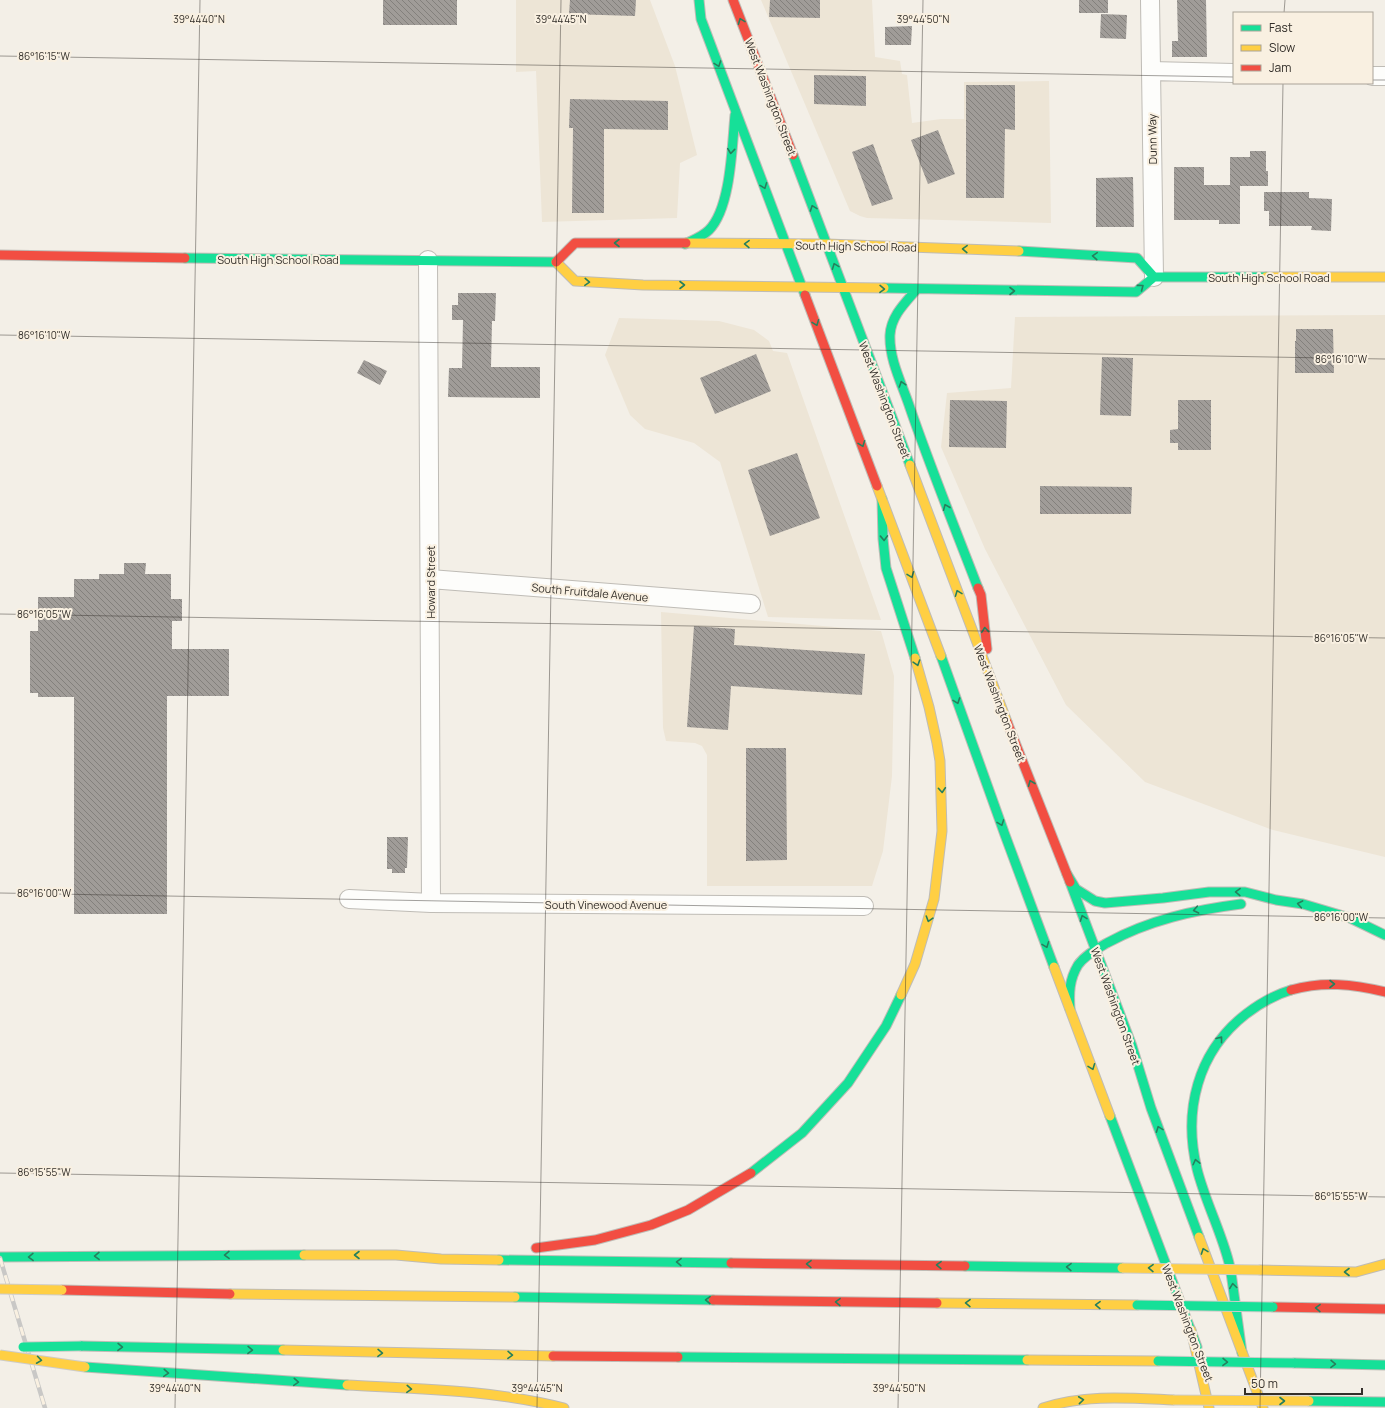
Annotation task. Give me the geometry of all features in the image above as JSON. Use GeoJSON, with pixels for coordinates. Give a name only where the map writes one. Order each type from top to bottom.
{"type":"FeatureCollection","features":[{"type":"Feature","properties":{"kind":"main road","name":"West Washington Street"},"geometry":{"type":"LineString","coordinates":[[698,0],[702,19],[736,112],[939,651],[1005,835],[1070,1009],[1221,1408]]}},
{"type":"Feature","properties":{"kind":"main road","name":"West Washington Street"},"geometry":{"type":"LineString","coordinates":[[733,0],[827,244],[991,682],[1067,874],[1132,1046],[1151,1108],[1263,1408]]}},
{"type":"Feature","properties":{"kind":"main road"},"geometry":{"type":"LineString","coordinates":[[685,244],[705,234],[711,229],[720,214],[729,173],[736,112]]}},
{"type":"Feature","properties":{"kind":"main road","name":"South High School Road"},"geometry":{"type":"LineString","coordinates":[[0,255],[556,262],[575,244],[827,244],[1004,250],[1137,258],[1154,277],[1385,277]]}},
{"type":"Feature","properties":{"kind":"main road"},"geometry":{"type":"LineString","coordinates":[[556,262],[575,281],[643,285],[802,286],[843,288],[1136,292],[1154,277]]}},
{"type":"Feature","properties":{"kind":"main road"},"geometry":{"type":"LineString","coordinates":[[917,289],[897,313],[890,330],[890,343],[903,387],[935,479],[981,595],[991,682]]}},
{"type":"Feature","properties":{"kind":"main road"},"geometry":{"type":"LineString","coordinates":[[530,1249],[591,1241],[653,1224],[688,1210],[719,1194],[768,1162],[790,1144],[840,1094],[861,1066],[878,1039],[908,983],[933,909],[943,829],[943,795],[940,760],[927,695],[885,564],[882,499]]}},
{"type":"Feature","properties":{"kind":"main road"},"geometry":{"type":"LineString","coordinates":[[1067,874],[1076,889],[1095,901],[1105,903],[1164,898],[1209,892],[1245,892],[1276,900],[1303,904],[1330,912],[1374,929],[1385,935]]}},
{"type":"Feature","properties":{"kind":"main road"},"geometry":{"type":"LineString","coordinates":[[1070,1009],[1068,993],[1074,975],[1084,959],[1095,950],[1124,935],[1165,918],[1213,907],[1276,900]]}},
{"type":"Feature","properties":{"kind":"main road"},"geometry":{"type":"LineString","coordinates":[[1242,1353],[1230,1266],[1198,1170],[1192,1140],[1191,1120],[1196,1084],[1205,1061],[1215,1045],[1228,1029],[1260,1004],[1277,995],[1318,984],[1363,986],[1385,992]]}},
{"type":"Feature","properties":{"kind":"main road"},"geometry":{"type":"LineString","coordinates":[[396,1255],[433,1249]]}},
{"type":"Feature","properties":{"kind":"main road"},"geometry":{"type":"LineString","coordinates":[[0,1257],[396,1255],[441,1259],[1356,1272],[1385,1264]]}},
{"type":"Feature","properties":{"kind":"main road"},"geometry":{"type":"LineString","coordinates":[[0,1289],[149,1293],[1385,1309]]}},
{"type":"Feature","properties":{"kind":"main road"},"geometry":{"type":"LineString","coordinates":[[1191,1330],[1209,1408]]}},
{"type":"Feature","properties":{"kind":"main road"},"geometry":{"type":"LineString","coordinates":[[0,1348],[81,1346],[493,1355],[1158,1361],[1385,1365]]}},
{"type":"Feature","properties":{"kind":"main road"},"geometry":{"type":"LineString","coordinates":[[0,1355],[85,1367],[458,1392],[537,1401],[564,1408]]}},
{"type":"Feature","properties":{"kind":"main road"},"geometry":{"type":"LineString","coordinates":[[1043,1408],[1082,1399],[1385,1402]]}},
{"type":"Feature","properties":{"kind":"street","name":"Dunn Way"},"geometry":{"type":"LineString","coordinates":[[1150,0],[1154,277]]}},
{"type":"Feature","properties":{"kind":"street"},"geometry":{"type":"LineString","coordinates":[[1151,71],[1233,73]]}},
{"type":"Feature","properties":{"kind":"street"},"geometry":{"type":"LineString","coordinates":[[1373,76],[1385,76]]}},
{"type":"Feature","properties":{"kind":"street","name":"Howard Street"},"geometry":{"type":"LineString","coordinates":[[428,260],[431,904]]}},
{"type":"Feature","properties":{"kind":"street","name":"South Fruitdale Avenue"},"geometry":{"type":"LineString","coordinates":[[430,579],[751,604]]}},
{"type":"Feature","properties":{"kind":"street","name":"South Vinewood Avenue"},"geometry":{"type":"LineString","coordinates":[[349,900],[431,904],[864,906]]}},
{"type":"Feature","properties":{"kind":"shaded area"},"geometry":{"type":"Polygon","coordinates":[[[516,0],[650,0],[675,66],[697,155],[680,163],[677,218],[542,222],[536,71],[516,72],[516,0]]]}},
{"type":"Feature","properties":{"kind":"shaded area"},"geometry":{"type":"Polygon","coordinates":[[[761,0],[872,0],[875,57],[900,61],[902,74],[907,75],[912,123],[941,119],[964,119],[964,82],[1049,81],[1051,223],[867,218],[850,211],[761,0]]]}},
{"type":"Feature","properties":{"kind":"shaded area"},"geometry":{"type":"Polygon","coordinates":[[[1385,315],[1385,857],[1273,830],[1145,782],[1066,705],[985,549],[941,447],[947,393],[1011,388],[1015,317],[1385,315]]]}},
{"type":"Feature","properties":{"kind":"shaded area"},"geometry":{"type":"Polygon","coordinates":[[[619,318],[719,321],[754,330],[769,341],[773,351],[787,353],[881,620],[768,617],[720,462],[694,443],[645,429],[630,415],[605,355],[619,318]]]}},
{"type":"Feature","properties":{"kind":"shaded area"},"geometry":{"type":"Polygon","coordinates":[[[661,612],[881,631],[894,676],[892,776],[883,851],[872,886],[707,886],[707,755],[702,746],[695,743],[666,741],[663,728],[661,612]]]}},
{"type":"Feature","properties":{"kind":"building"},"geometry":{"type":"Polygon","coordinates":[[[383,0],[457,0],[457,25],[383,25],[383,0]]]}},
{"type":"Feature","properties":{"kind":"building"},"geometry":{"type":"Polygon","coordinates":[[[570,0],[636,0],[635,16],[569,14],[570,0]]]}},
{"type":"Feature","properties":{"kind":"building"},"geometry":{"type":"Polygon","coordinates":[[[770,0],[820,0],[820,18],[769,17],[770,0]]]}},
{"type":"Feature","properties":{"kind":"building"},"geometry":{"type":"Polygon","coordinates":[[[1079,0],[1108,0],[1108,13],[1079,13],[1079,0]]]}},
{"type":"Feature","properties":{"kind":"building"},"geometry":{"type":"Polygon","coordinates":[[[1177,0],[1206,0],[1207,57],[1172,57],[1172,41],[1178,41],[1177,0]]]}},
{"type":"Feature","properties":{"kind":"building"},"geometry":{"type":"Polygon","coordinates":[[[1101,14],[1127,15],[1126,39],[1100,38],[1101,14]]]}},
{"type":"Feature","properties":{"kind":"building"},"geometry":{"type":"Polygon","coordinates":[[[912,26],[911,45],[885,45],[885,27],[912,26]]]}},
{"type":"Feature","properties":{"kind":"building"},"geometry":{"type":"Polygon","coordinates":[[[814,75],[866,76],[866,106],[814,104],[814,75]]]}},
{"type":"Feature","properties":{"kind":"building"},"geometry":{"type":"Polygon","coordinates":[[[966,85],[1015,85],[1015,130],[1005,129],[1004,198],[966,198],[966,85]]]}},
{"type":"Feature","properties":{"kind":"building"},"geometry":{"type":"Polygon","coordinates":[[[570,99],[668,101],[668,130],[604,129],[604,213],[572,213],[573,128],[569,128],[570,99]]]}},
{"type":"Feature","properties":{"kind":"building"},"geometry":{"type":"Polygon","coordinates":[[[938,130],[955,174],[928,184],[911,140],[938,130]]]}},
{"type":"Feature","properties":{"kind":"building"},"geometry":{"type":"Polygon","coordinates":[[[873,144],[893,199],[872,206],[852,152],[873,144]]]}},
{"type":"Feature","properties":{"kind":"building"},"geometry":{"type":"Polygon","coordinates":[[[1250,151],[1266,151],[1268,186],[1240,186],[1240,224],[1219,224],[1219,220],[1174,220],[1174,167],[1204,167],[1204,185],[1230,185],[1230,157],[1250,157],[1250,151]]]}},
{"type":"Feature","properties":{"kind":"building"},"geometry":{"type":"Polygon","coordinates":[[[1133,177],[1134,227],[1096,227],[1096,178],[1133,177]]]}},
{"type":"Feature","properties":{"kind":"building"},"geometry":{"type":"Polygon","coordinates":[[[1264,192],[1309,192],[1309,198],[1332,199],[1331,231],[1311,230],[1312,226],[1269,226],[1269,211],[1264,211],[1264,192]]]}},
{"type":"Feature","properties":{"kind":"building"},"geometry":{"type":"Polygon","coordinates":[[[458,293],[496,293],[495,321],[492,321],[491,367],[540,367],[540,398],[448,397],[449,368],[462,368],[463,320],[452,320],[452,305],[458,305],[458,293]]]}},
{"type":"Feature","properties":{"kind":"building"},"geometry":{"type":"Polygon","coordinates":[[[1296,329],[1333,329],[1334,373],[1295,373],[1296,329]]]}},
{"type":"Feature","properties":{"kind":"building"},"geometry":{"type":"Polygon","coordinates":[[[756,354],[771,391],[715,414],[700,378],[756,354]]]}},
{"type":"Feature","properties":{"kind":"building"},"geometry":{"type":"Polygon","coordinates":[[[1102,357],[1133,358],[1131,416],[1100,415],[1102,357]]]}},
{"type":"Feature","properties":{"kind":"building"},"geometry":{"type":"Polygon","coordinates":[[[364,360],[387,371],[380,385],[357,373],[364,360]]]}},
{"type":"Feature","properties":{"kind":"building"},"geometry":{"type":"Polygon","coordinates":[[[950,400],[1007,401],[1006,448],[949,447],[950,400]]]}},
{"type":"Feature","properties":{"kind":"building"},"geometry":{"type":"Polygon","coordinates":[[[1178,400],[1211,400],[1211,450],[1178,450],[1178,443],[1170,443],[1170,430],[1178,429],[1178,400]]]}},
{"type":"Feature","properties":{"kind":"building"},"geometry":{"type":"Polygon","coordinates":[[[797,453],[820,518],[770,536],[748,470],[797,453]]]}},
{"type":"Feature","properties":{"kind":"building"},"geometry":{"type":"Polygon","coordinates":[[[1040,486],[1132,487],[1131,514],[1040,514],[1040,486]]]}},
{"type":"Feature","properties":{"kind":"building"},"geometry":{"type":"Polygon","coordinates":[[[124,563],[146,563],[145,574],[171,574],[171,599],[182,599],[182,621],[172,621],[172,649],[229,649],[229,696],[167,696],[167,914],[74,914],[74,697],[38,697],[38,693],[30,693],[30,631],[38,631],[38,597],[74,597],[74,579],[99,579],[99,574],[124,574],[124,563]]]}},
{"type":"Feature","properties":{"kind":"building"},"geometry":{"type":"Polygon","coordinates":[[[694,626],[735,629],[734,645],[865,654],[862,695],[731,686],[728,730],[687,727],[694,626]]]}},
{"type":"Feature","properties":{"kind":"building"},"geometry":{"type":"Polygon","coordinates":[[[746,748],[786,748],[787,860],[746,861],[746,748]]]}},
{"type":"Feature","properties":{"kind":"building"},"geometry":{"type":"Polygon","coordinates":[[[387,837],[408,837],[407,868],[405,868],[405,873],[392,873],[392,869],[387,869],[387,837]]]}},
{"type":"Feature","properties":{"kind":"railway"},"geometry":{"type":"LineString","coordinates":[[0,1258],[45,1408]]}},
{"type":"Feature","properties":{"kind":"traffic: fast"},"geometry":{"type":"LineString","coordinates":[[699,0],[701,19],[805,295]]}},
{"type":"Feature","properties":{"kind":"traffic: fast"},"geometry":{"type":"LineString","coordinates":[[685,244],[709,230],[722,207],[729,176],[735,115]]}},
{"type":"Feature","properties":{"kind":"traffic: fast"},"geometry":{"type":"LineString","coordinates":[[793,155],[910,465]]}},
{"type":"Feature","properties":{"kind":"traffic: fast"},"geometry":{"type":"LineString","coordinates":[[1019,251],[1137,258],[1154,277]]}},
{"type":"Feature","properties":{"kind":"traffic: fast"},"geometry":{"type":"LineString","coordinates":[[185,258],[556,262]]}},
{"type":"Feature","properties":{"kind":"traffic: fast"},"geometry":{"type":"LineString","coordinates":[[884,288],[1136,292],[1154,277],[1266,277]]}},
{"type":"Feature","properties":{"kind":"traffic: fast"},"geometry":{"type":"LineString","coordinates":[[917,289],[899,310],[893,322],[890,335],[892,354],[897,373],[926,453],[978,588]]}},
{"type":"Feature","properties":{"kind":"traffic: fast"},"geometry":{"type":"LineString","coordinates":[[882,499],[883,539],[886,568],[915,658]]}},
{"type":"Feature","properties":{"kind":"traffic: fast"},"geometry":{"type":"LineString","coordinates":[[941,656],[1054,967]]}},
{"type":"Feature","properties":{"kind":"traffic: fast"},"geometry":{"type":"LineString","coordinates":[[1067,874],[1076,889],[1095,901],[1105,903],[1209,892],[1245,892],[1276,900],[1303,904],[1350,918],[1385,935]]}},
{"type":"Feature","properties":{"kind":"traffic: fast"},"geometry":{"type":"LineString","coordinates":[[1070,882],[1132,1046],[1151,1108],[1199,1237]]}},
{"type":"Feature","properties":{"kind":"traffic: fast"},"geometry":{"type":"LineString","coordinates":[[1070,1009],[1070,987],[1075,971],[1081,961],[1095,950],[1123,935],[1155,922],[1206,909],[1241,904]]}},
{"type":"Feature","properties":{"kind":"traffic: fast"},"geometry":{"type":"LineString","coordinates":[[1242,1353],[1229,1263],[1197,1169],[1193,1147],[1193,1104],[1205,1064],[1229,1029],[1261,1003],[1291,990]]}},
{"type":"Feature","properties":{"kind":"traffic: fast"},"geometry":{"type":"LineString","coordinates":[[751,1173],[802,1133],[848,1083],[886,1026],[901,995]]}},
{"type":"Feature","properties":{"kind":"traffic: fast"},"geometry":{"type":"LineString","coordinates":[[1110,1116],[1197,1347]]}},
{"type":"Feature","properties":{"kind":"traffic: fast"},"geometry":{"type":"LineString","coordinates":[[0,1257],[304,1255]]}},
{"type":"Feature","properties":{"kind":"traffic: fast"},"geometry":{"type":"LineString","coordinates":[[499,1260],[731,1263]]}},
{"type":"Feature","properties":{"kind":"traffic: fast"},"geometry":{"type":"LineString","coordinates":[[965,1266],[1122,1268]]}},
{"type":"Feature","properties":{"kind":"traffic: fast"},"geometry":{"type":"LineString","coordinates":[[515,1297],[713,1300]]}},
{"type":"Feature","properties":{"kind":"traffic: fast"},"geometry":{"type":"LineString","coordinates":[[1137,1305],[1273,1307]]}},
{"type":"Feature","properties":{"kind":"traffic: fast"},"geometry":{"type":"LineString","coordinates":[[81,1346],[283,1350]]}},
{"type":"Feature","properties":{"kind":"traffic: fast"},"geometry":{"type":"LineString","coordinates":[[23,1347],[81,1346]]}},
{"type":"Feature","properties":{"kind":"traffic: fast"},"geometry":{"type":"LineString","coordinates":[[678,1357],[1027,1360]]}},
{"type":"Feature","properties":{"kind":"traffic: fast"},"geometry":{"type":"LineString","coordinates":[[1158,1361],[1294,1363]]}},
{"type":"Feature","properties":{"kind":"traffic: fast"},"geometry":{"type":"LineString","coordinates":[[1294,1363],[1385,1365]]}},
{"type":"Feature","properties":{"kind":"traffic: fast"},"geometry":{"type":"LineString","coordinates":[[85,1367],[347,1385]]}},
{"type":"Feature","properties":{"kind":"traffic: fast"},"geometry":{"type":"LineString","coordinates":[[1309,1401],[1385,1402]]}},
{"type":"Feature","properties":{"kind":"traffic: slow"},"geometry":{"type":"LineString","coordinates":[[686,243],[827,244],[1019,251]]}},
{"type":"Feature","properties":{"kind":"traffic: slow"},"geometry":{"type":"LineString","coordinates":[[556,262],[575,281],[643,285],[884,288]]}},
{"type":"Feature","properties":{"kind":"traffic: slow"},"geometry":{"type":"LineString","coordinates":[[1266,277],[1385,277]]}},
{"type":"Feature","properties":{"kind":"traffic: slow"},"geometry":{"type":"LineString","coordinates":[[910,465],[1007,722]]}},
{"type":"Feature","properties":{"kind":"traffic: slow"},"geometry":{"type":"LineString","coordinates":[[877,486],[941,656]]}},
{"type":"Feature","properties":{"kind":"traffic: slow"},"geometry":{"type":"LineString","coordinates":[[901,995],[915,964],[934,899],[942,831],[940,761],[929,707],[915,658]]}},
{"type":"Feature","properties":{"kind":"traffic: slow"},"geometry":{"type":"LineString","coordinates":[[1054,967],[1110,1116]]}},
{"type":"Feature","properties":{"kind":"traffic: slow"},"geometry":{"type":"LineString","coordinates":[[1199,1237],[1263,1408]]}},
{"type":"Feature","properties":{"kind":"traffic: slow"},"geometry":{"type":"LineString","coordinates":[[304,1255],[396,1255],[441,1259],[499,1260]]}},
{"type":"Feature","properties":{"kind":"traffic: slow"},"geometry":{"type":"LineString","coordinates":[[1260,1270],[1356,1272],[1385,1264]]}},
{"type":"Feature","properties":{"kind":"traffic: slow"},"geometry":{"type":"LineString","coordinates":[[1122,1268],[1260,1270]]}},
{"type":"Feature","properties":{"kind":"traffic: slow"},"geometry":{"type":"LineString","coordinates":[[0,1289],[62,1290]]}},
{"type":"Feature","properties":{"kind":"traffic: slow"},"geometry":{"type":"LineString","coordinates":[[230,1294],[515,1297]]}},
{"type":"Feature","properties":{"kind":"traffic: slow"},"geometry":{"type":"LineString","coordinates":[[937,1303],[1137,1305]]}},
{"type":"Feature","properties":{"kind":"traffic: slow"},"geometry":{"type":"LineString","coordinates":[[1191,1330],[1209,1408]]}},
{"type":"Feature","properties":{"kind":"traffic: slow"},"geometry":{"type":"LineString","coordinates":[[283,1350],[553,1356]]}},
{"type":"Feature","properties":{"kind":"traffic: slow"},"geometry":{"type":"LineString","coordinates":[[0,1355],[85,1367]]}},
{"type":"Feature","properties":{"kind":"traffic: slow"},"geometry":{"type":"LineString","coordinates":[[1027,1360],[1158,1361]]}},
{"type":"Feature","properties":{"kind":"traffic: slow"},"geometry":{"type":"LineString","coordinates":[[347,1385],[456,1391],[511,1397],[564,1408]]}},
{"type":"Feature","properties":{"kind":"traffic: slow"},"geometry":{"type":"LineString","coordinates":[[1043,1408],[1075,1401],[1107,1398],[1173,1400]]}},
{"type":"Feature","properties":{"kind":"traffic: slow"},"geometry":{"type":"LineString","coordinates":[[1173,1400],[1309,1401]]}},
{"type":"Feature","properties":{"kind":"traffic: jam"},"geometry":{"type":"LineString","coordinates":[[733,0],[793,155]]}},
{"type":"Feature","properties":{"kind":"traffic: jam"},"geometry":{"type":"LineString","coordinates":[[556,262],[575,243],[686,243]]}},
{"type":"Feature","properties":{"kind":"traffic: jam"},"geometry":{"type":"LineString","coordinates":[[0,255],[185,258]]}},
{"type":"Feature","properties":{"kind":"traffic: jam"},"geometry":{"type":"LineString","coordinates":[[805,295],[877,486]]}},
{"type":"Feature","properties":{"kind":"traffic: jam"},"geometry":{"type":"LineString","coordinates":[[978,588],[981,595],[987,649]]}},
{"type":"Feature","properties":{"kind":"traffic: jam"},"geometry":{"type":"LineString","coordinates":[[1007,722],[1070,882]]}},
{"type":"Feature","properties":{"kind":"traffic: jam"},"geometry":{"type":"LineString","coordinates":[[1291,990],[1315,985],[1350,985],[1385,992]]}},
{"type":"Feature","properties":{"kind":"traffic: jam"},"geometry":{"type":"LineString","coordinates":[[536,1248],[595,1240],[651,1225],[688,1210],[751,1173]]}},
{"type":"Feature","properties":{"kind":"traffic: jam"},"geometry":{"type":"LineString","coordinates":[[731,1263],[965,1266]]}},
{"type":"Feature","properties":{"kind":"traffic: jam"},"geometry":{"type":"LineString","coordinates":[[62,1290],[230,1294]]}},
{"type":"Feature","properties":{"kind":"traffic: jam"},"geometry":{"type":"LineString","coordinates":[[713,1300],[937,1303]]}},
{"type":"Feature","properties":{"kind":"traffic: jam"},"geometry":{"type":"LineString","coordinates":[[1273,1307],[1385,1309]]}},
{"type":"Feature","properties":{"kind":"traffic: jam"},"geometry":{"type":"LineString","coordinates":[[553,1356],[678,1357]]}}]}
